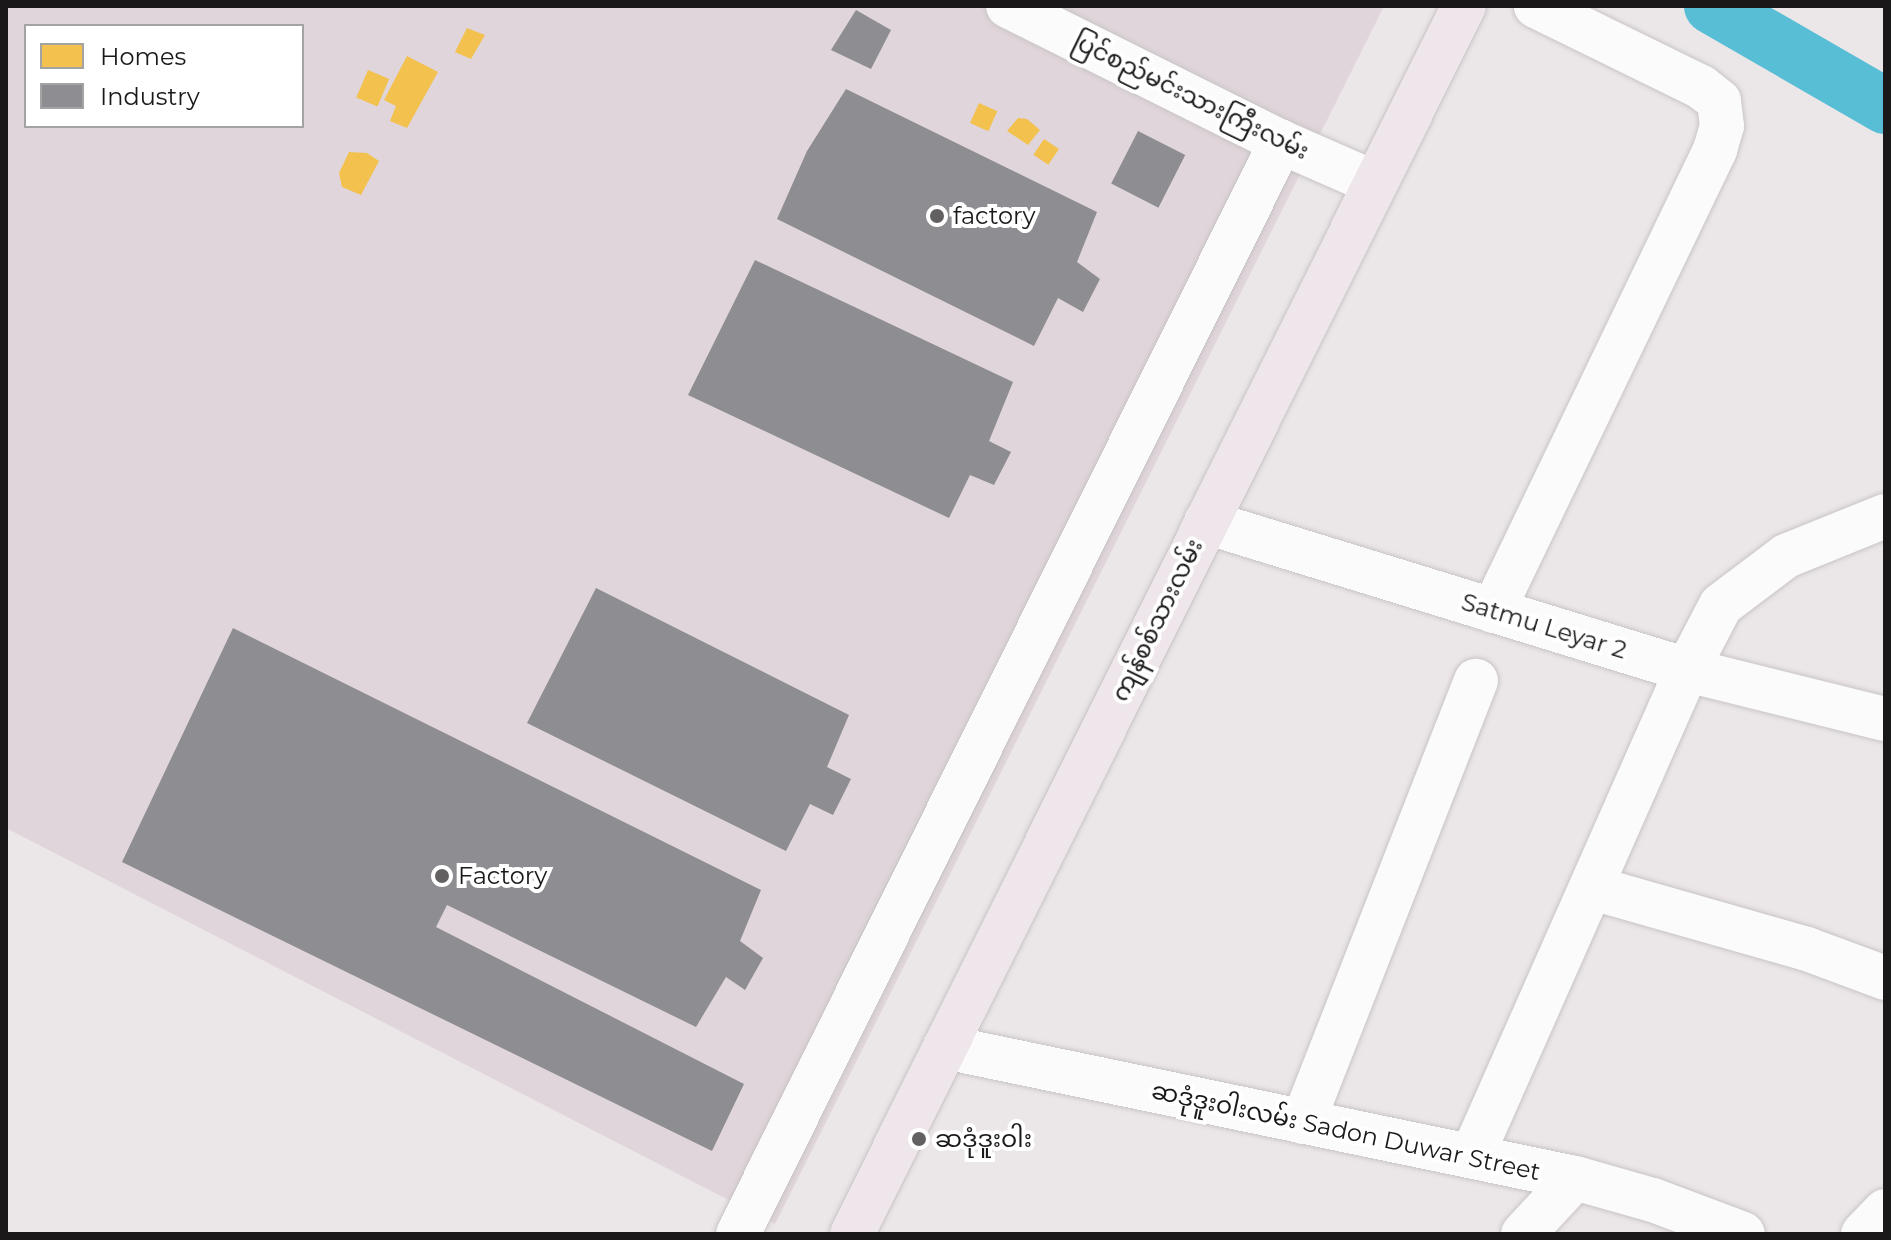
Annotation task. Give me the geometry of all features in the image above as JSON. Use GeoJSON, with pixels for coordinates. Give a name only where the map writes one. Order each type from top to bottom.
{"type":"FeatureCollection","features":[{"type":"Feature","properties":{"kind":"main road","name":"ကျန်စစ်သားလမ်း"},"geometry":{"type":"LineString","coordinates":[[852,1234],[1464,6]]}},
{"type":"Feature","properties":{"kind":"street","name":"ပြင်စည်မင်းသားကြီးလမ်း"},"geometry":{"type":"LineString","coordinates":[[1008,6],[1281,142],[1375,183]]}},
{"type":"Feature","properties":{"kind":"street"},"geometry":{"type":"LineString","coordinates":[[1493,611],[1715,150],[1722,126],[1719,101],[1701,87],[1536,6]]}},
{"type":"Feature","properties":{"kind":"street"},"geometry":{"type":"LineString","coordinates":[[738,1234],[1281,142]]}},
{"type":"Feature","properties":{"kind":"street"},"geometry":{"type":"LineString","coordinates":[[1472,1156],[1687,670],[1721,605],[1786,556],[1885,516]]}},
{"type":"Feature","properties":{"kind":"street","name":"Satmu Leyar 2"},"geometry":{"type":"LineString","coordinates":[[1206,522],[1687,670],[1885,719]]}},
{"type":"Feature","properties":{"kind":"street"},"geometry":{"type":"LineString","coordinates":[[1303,1122],[1476,681]]}},
{"type":"Feature","properties":{"kind":"street"},"geometry":{"type":"LineString","coordinates":[[1593,888],[1807,949],[1885,978]]}},
{"type":"Feature","properties":{"kind":"street","name":"ဆဒုံဒူးဝါးလမ်း Sadon Duwar Street"},"geometry":{"type":"LineString","coordinates":[[945,1047],[1575,1178],[1653,1200],[1743,1234]]}},
{"type":"Feature","properties":{"kind":"street"},"geometry":{"type":"LineString","coordinates":[[1523,1234],[1575,1178]]}},
{"type":"Feature","properties":{"kind":"street"},"geometry":{"type":"LineString","coordinates":[[1863,1234],[1885,1211]]}},
{"type":"Feature","properties":{"kind":"shaded area"},"geometry":{"type":"Polygon","coordinates":[[[6,6],[1384,6],[775,1224],[6,828],[6,6]]]}},
{"type":"Feature","properties":{"kind":"building: Homes"},"geometry":{"type":"Polygon","coordinates":[[[467,28],[485,35],[471,59],[455,52],[467,28]]]}},
{"type":"Feature","properties":{"kind":"building: Homes"},"geometry":{"type":"Polygon","coordinates":[[[407,56],[438,72],[407,128],[390,121],[396,106],[384,100],[407,56]]]}},
{"type":"Feature","properties":{"kind":"building: Homes"},"geometry":{"type":"Polygon","coordinates":[[[368,70],[389,79],[377,107],[356,98],[368,70]]]}},
{"type":"Feature","properties":{"kind":"building: Homes"},"geometry":{"type":"Polygon","coordinates":[[[979,103],[997,111],[988,131],[970,123],[979,103]]]}},
{"type":"Feature","properties":{"kind":"building: Homes"},"geometry":{"type":"Polygon","coordinates":[[[1018,118],[1027,119],[1040,130],[1028,145],[1007,131],[1018,118]]]}},
{"type":"Feature","properties":{"kind":"building: Homes"},"geometry":{"type":"Polygon","coordinates":[[[1044,139],[1059,149],[1048,165],[1033,155],[1044,139]]]}},
{"type":"Feature","properties":{"kind":"building: Homes"},"geometry":{"type":"Polygon","coordinates":[[[349,152],[367,153],[379,161],[361,195],[342,187],[339,173],[349,152]]]}},
{"type":"Feature","properties":{"kind":"building: Industry"},"geometry":{"type":"Polygon","coordinates":[[[856,10],[891,30],[871,69],[831,50],[856,10]]]}},
{"type":"Feature","properties":{"kind":"building: Industry","name":"factory"},"geometry":{"type":"Polygon","coordinates":[[[846,89],[1097,212],[1077,262],[1100,279],[1083,312],[1058,298],[1034,346],[777,219],[807,151],[846,89]]]}},
{"type":"Feature","properties":{"kind":"building: Industry"},"geometry":{"type":"Polygon","coordinates":[[[1138,131],[1185,155],[1158,208],[1111,184],[1138,131]]]}},
{"type":"Feature","properties":{"kind":"building: Industry"},"geometry":{"type":"Polygon","coordinates":[[[755,260],[1013,382],[989,441],[1011,452],[994,485],[970,475],[949,518],[688,395],[755,260]]]}},
{"type":"Feature","properties":{"kind":"building: Industry"},"geometry":{"type":"Polygon","coordinates":[[[596,588],[849,715],[827,767],[851,779],[833,815],[810,804],[786,851],[527,723],[596,588]]]}},
{"type":"Feature","properties":{"kind":"building: Industry","name":"Factory"},"geometry":{"type":"Polygon","coordinates":[[[233,628],[761,890],[740,941],[763,958],[745,990],[726,977],[696,1027],[447,905],[436,927],[744,1084],[712,1151],[122,862],[233,628]]]}},
{"type":"Feature","properties":{"kind":"waterway"},"geometry":{"type":"LineString","coordinates":[[1712,6],[1885,106]]}},
{"type":"Feature","properties":{"kind":"place","name":"factory"},"geometry":{"type":"Point","coordinates":[937,216]}},
{"type":"Feature","properties":{"kind":"place","name":"Factory"},"geometry":{"type":"Point","coordinates":[442,876]}},
{"type":"Feature","properties":{"kind":"place","name":"ဆဒုံဒူးဝါး"},"geometry":{"type":"Point","coordinates":[919,1139]}}]}
